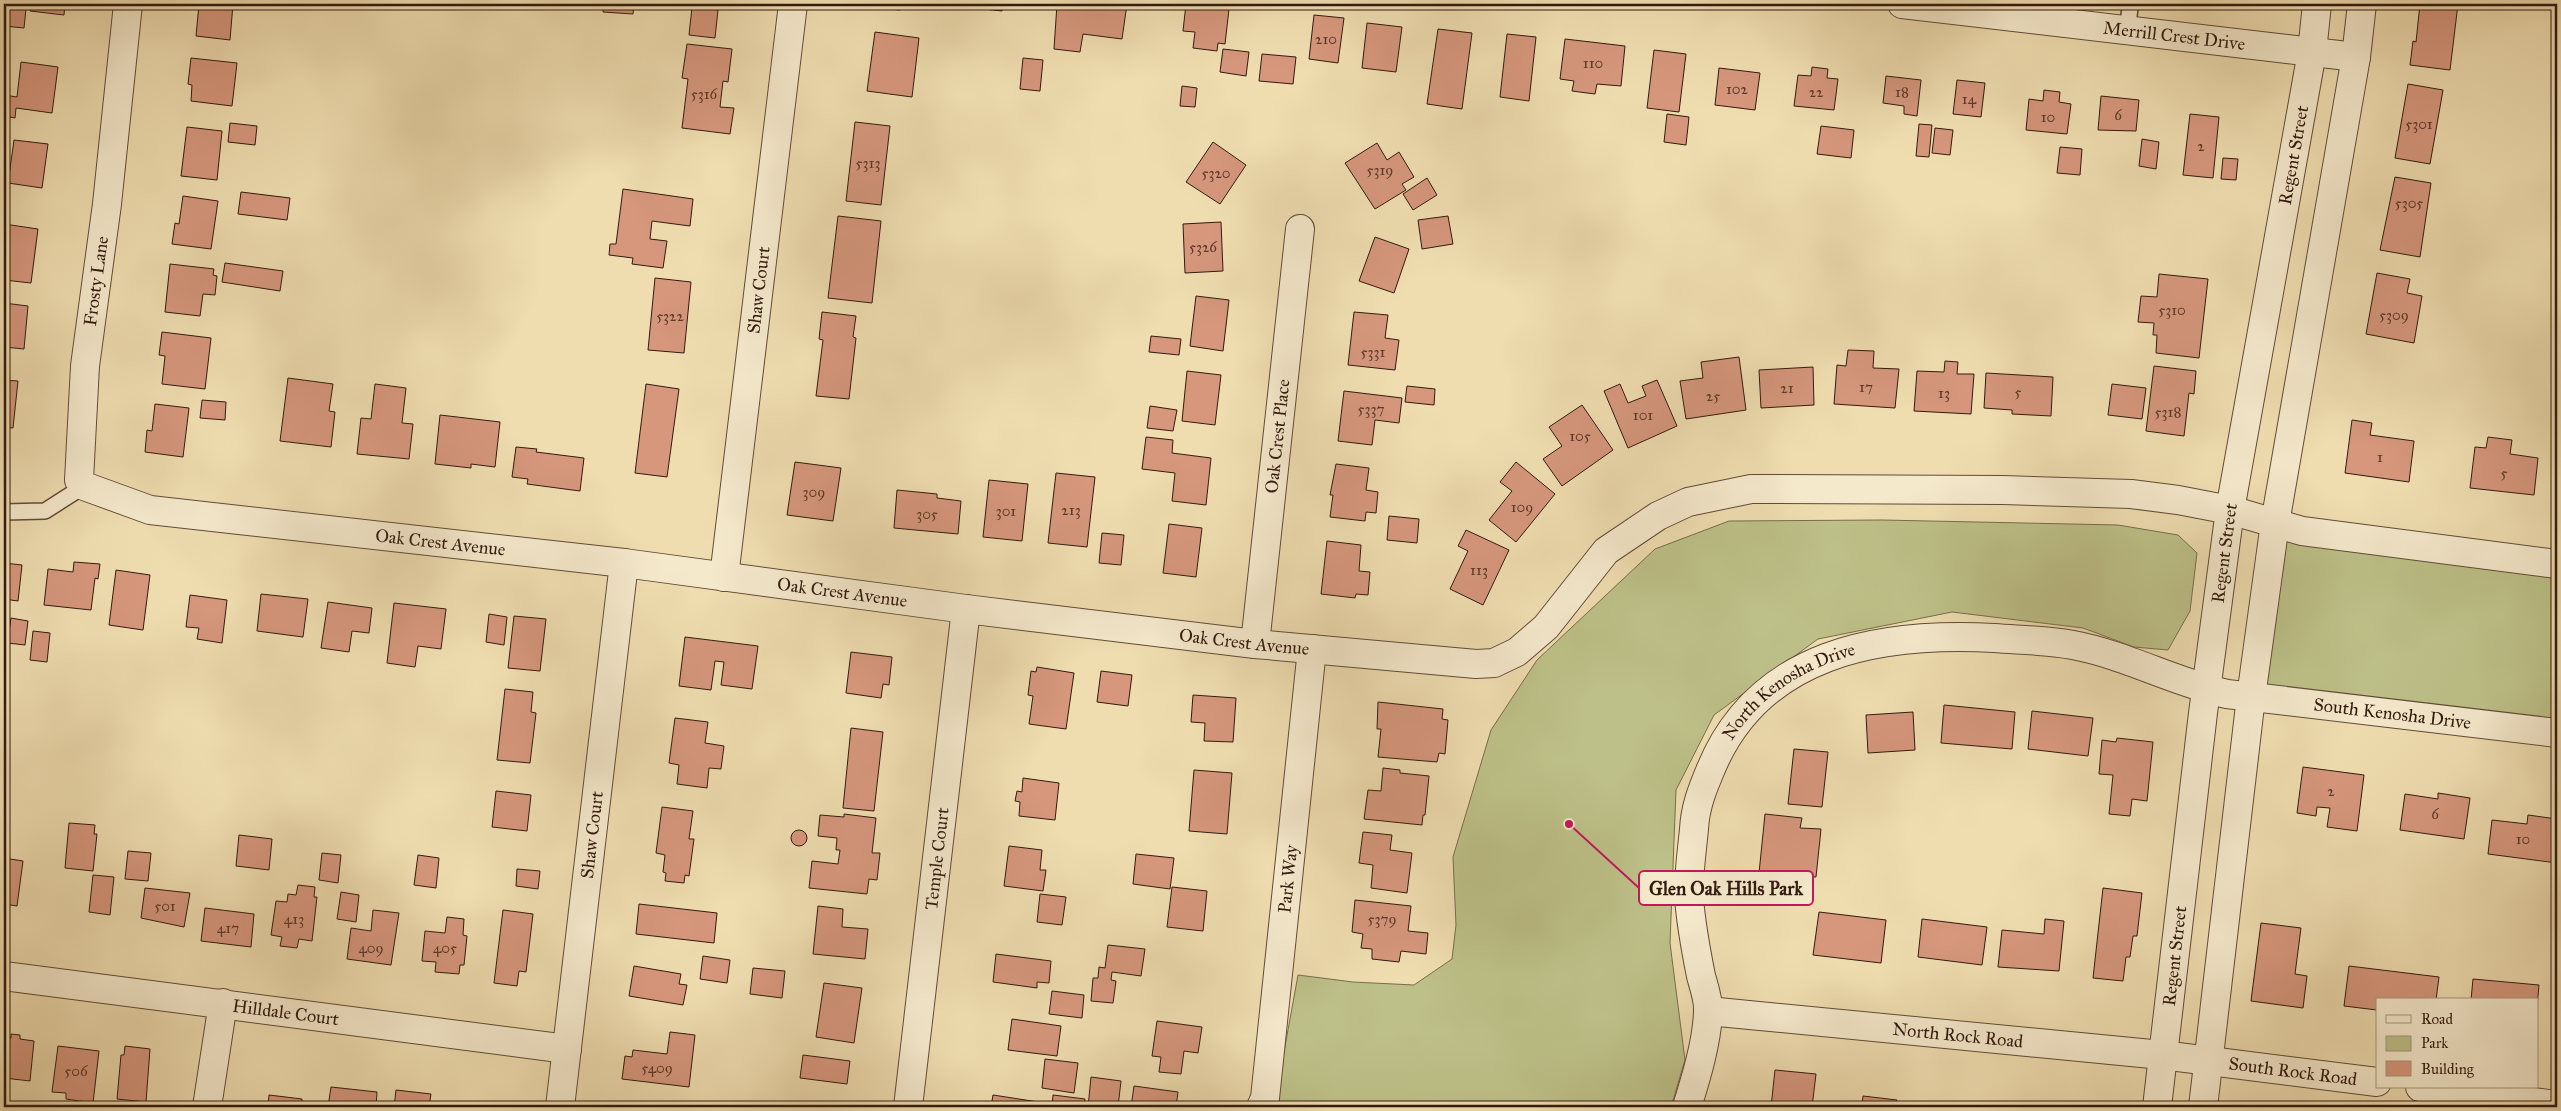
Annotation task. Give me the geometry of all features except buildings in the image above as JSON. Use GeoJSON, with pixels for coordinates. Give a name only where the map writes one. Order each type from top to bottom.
{"type":"FeatureCollection","features":[{"type":"Feature","properties":{"kind":"street","name":"Frosty Lane"},"geometry":{"type":"LineString","coordinates":[[84,486],[79,480],[78,460],[85,366],[104,221],[128,4]]}},
{"type":"Feature","properties":{"kind":"street","name":"Shaw Court"},"geometry":{"type":"LineString","coordinates":[[724,577],[792,4]]}},
{"type":"Feature","properties":{"kind":"street","name":"Merrill Crest Drive"},"geometry":{"type":"LineString","coordinates":[[1902,4],[2128,19],[2312,52],[2356,57]]}},
{"type":"Feature","properties":{"kind":"street","name":"Regent Street"},"geometry":{"type":"LineString","coordinates":[[2203,1107],[2208,1060],[2228,693],[2230,510],[2312,52],[2317,4]]}},
{"type":"Feature","properties":{"kind":"street","name":"Regent Street"},"geometry":{"type":"LineString","coordinates":[[2157,1107],[2162,1055],[2228,693],[2275,523],[2356,57],[2362,4]]}},
{"type":"Feature","properties":{"kind":"street","name":"Oak Crest Place"},"geometry":{"type":"LineString","coordinates":[[1254,644],[1300,229]]}},
{"type":"Feature","properties":{"kind":"street","name":"Oak Crest Avenue"},"geometry":{"type":"LineString","coordinates":[[84,486],[150,510],[624,563],[966,610],[1254,644],[1476,664],[1494,663],[1517,652],[1529,642],[1546,627],[1606,552],[1658,516],[1688,502],[1712,496],[1751,489],[2082,491],[2178,500],[2230,510]]}},
{"type":"Feature","properties":{"kind":"street"},"geometry":{"type":"LineString","coordinates":[[2230,510],[2302,531],[2557,564]]}},
{"type":"Feature","properties":{"kind":"street","name":"Shaw Court"},"geometry":{"type":"LineString","coordinates":[[560,1107],[624,563]]}},
{"type":"Feature","properties":{"kind":"street","name":"Temple Court"},"geometry":{"type":"LineString","coordinates":[[908,1107],[966,610]]}},
{"type":"Feature","properties":{"kind":"street","name":"North Kenosha Drive"},"geometry":{"type":"LineString","coordinates":[[1687,1107],[1698,1068],[1708,1011],[1689,896],[1694,825],[1700,796],[1720,746],[1728,732],[1767,690],[1813,662],[1853,648],[1912,639],[1966,637],[2072,645],[2109,654],[2228,693]]}},
{"type":"Feature","properties":{"kind":"street","name":"Park Way"},"geometry":{"type":"LineString","coordinates":[[1261,1107],[1265,1098],[1312,650]]}},
{"type":"Feature","properties":{"kind":"street","name":"South Kenosha Drive"},"geometry":{"type":"LineString","coordinates":[[2228,693],[2557,733]]}},
{"type":"Feature","properties":{"kind":"street","name":"Hilldale Court"},"geometry":{"type":"LineString","coordinates":[[4,976],[566,1049]]}},
{"type":"Feature","properties":{"kind":"street"},"geometry":{"type":"LineString","coordinates":[[207,1107],[223,1003]]}},
{"type":"Feature","properties":{"kind":"street","name":"North Rock Road"},"geometry":{"type":"LineString","coordinates":[[1708,1011],[2208,1060]]}},
{"type":"Feature","properties":{"kind":"street","name":"South Rock Road"},"geometry":{"type":"LineString","coordinates":[[2208,1060],[2376,1082]]}},
{"type":"Feature","properties":{"kind":"street"},"geometry":{"type":"LineString","coordinates":[[2428,1088],[2557,1105]]}},
{"type":"Feature","properties":{"kind":"lane"},"geometry":{"type":"LineString","coordinates":[[4,512],[45,511],[84,486]]}},
{"type":"Feature","properties":{"kind":"green space"},"geometry":{"type":"Polygon","coordinates":[[[1882,520],[2118,525],[2178,535],[2197,553],[2190,611],[2168,650],[2134,647],[2083,628],[1952,612],[1818,639],[1714,715],[1676,790],[1670,943],[1685,1060],[1671,1107],[1274,1107],[1298,975],[1353,982],[1414,985],[1452,959],[1456,925],[1453,857],[1491,730],[1537,660],[1655,549],[1729,521],[1882,520]]]}},
{"type":"Feature","properties":{"kind":"green space"},"geometry":{"type":"Polygon","coordinates":[[[2275,523],[2557,564],[2557,733],[2251,697],[2275,523]]]}},
{"type":"Feature","properties":{"kind":"place","name":"Glen Oak Hills Park"},"geometry":{"type":"Point","coordinates":[1569,824]}}]}
